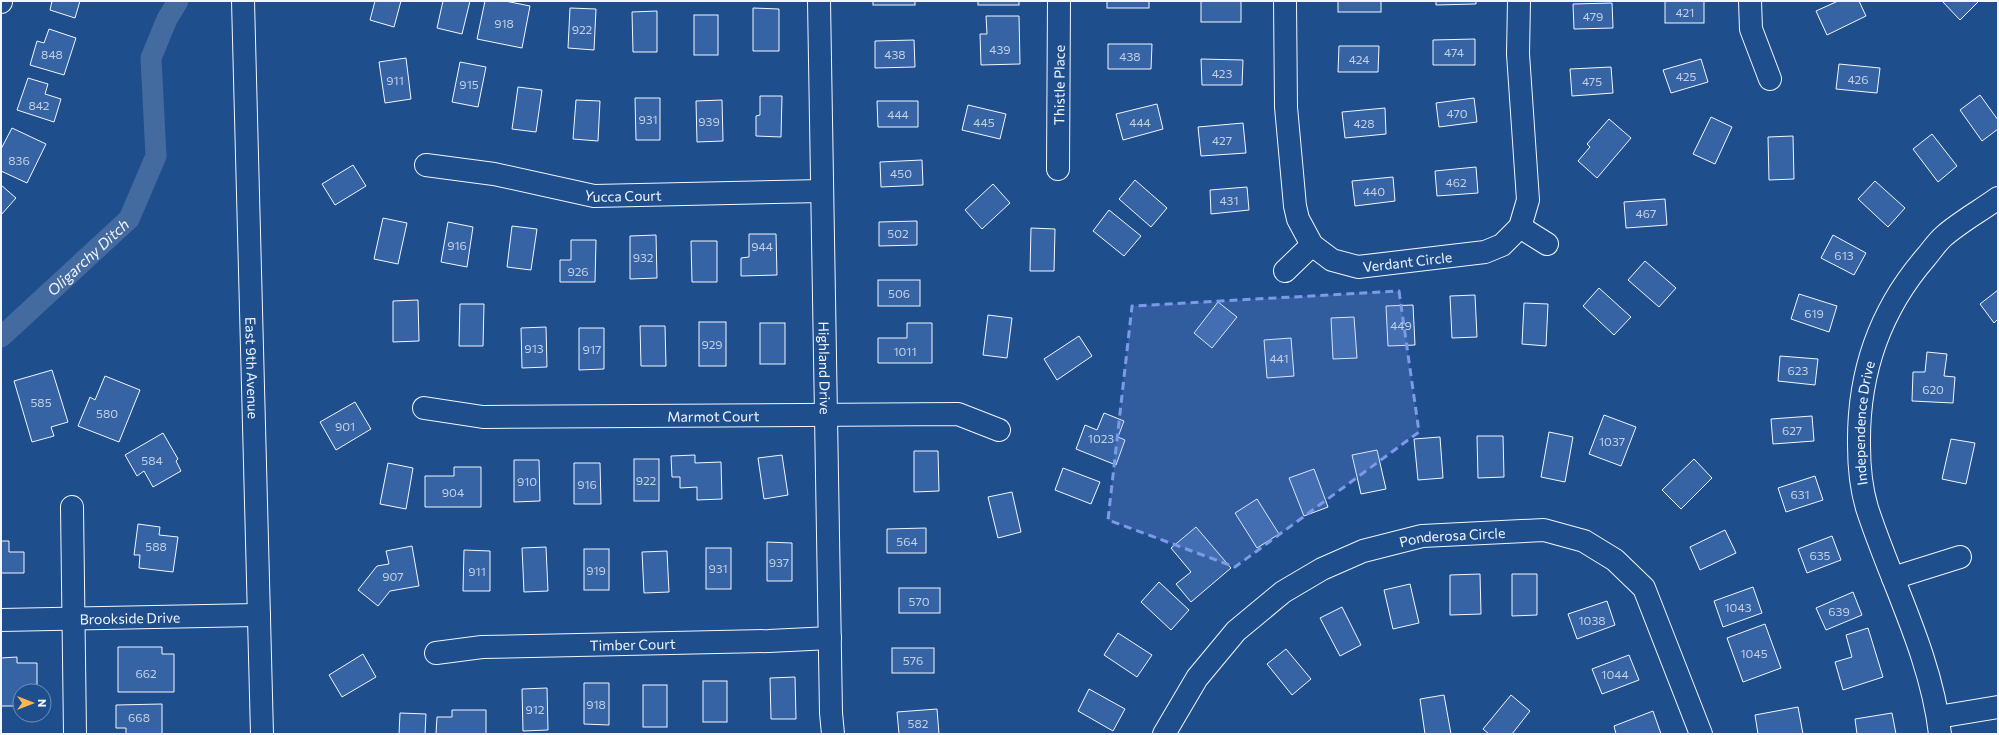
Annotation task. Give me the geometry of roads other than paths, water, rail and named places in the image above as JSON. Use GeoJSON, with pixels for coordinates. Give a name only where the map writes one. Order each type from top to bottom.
{"type":"FeatureCollection","features":[{"type":"Feature","properties":{"kind":"street","name":"East 9th Avenue"},"geometry":{"type":"LineString","coordinates":[[243,1],[262,734]]}},
{"type":"Feature","properties":{"kind":"street","name":"Highland Drive"},"geometry":{"type":"LineString","coordinates":[[820,1],[822,191],[833,734]]}},
{"type":"Feature","properties":{"kind":"street","name":"Thistle Place"},"geometry":{"type":"LineString","coordinates":[[1058,169],[1059,1]]}},
{"type":"Feature","properties":{"kind":"street","name":"Verdant Circle"},"geometry":{"type":"LineString","coordinates":[[1285,1],[1286,107],[1295,206],[1298,219],[1312,244],[1332,260],[1358,267],[1485,252],[1502,245],[1520,226],[1528,200],[1518,54],[1519,1]]}},
{"type":"Feature","properties":{"kind":"street"},"geometry":{"type":"LineString","coordinates":[[1750,1],[1751,29],[1770,79]]}},
{"type":"Feature","properties":{"kind":"street","name":"Yucca Court"},"geometry":{"type":"LineString","coordinates":[[426,165],[494,174],[594,196],[822,191]]}},
{"type":"Feature","properties":{"kind":"street","name":"Independence Drive"},"geometry":{"type":"LineString","coordinates":[[1939,725],[1919,649],[1866,506],[1859,467],[1859,413],[1868,361],[1882,323],[1909,277],[1944,236],[1998,198]]}},
{"type":"Feature","properties":{"kind":"street"},"geometry":{"type":"LineString","coordinates":[[1520,226],[1547,244]]}},
{"type":"Feature","properties":{"kind":"street"},"geometry":{"type":"LineString","coordinates":[[1285,271],[1312,244]]}},
{"type":"Feature","properties":{"kind":"street","name":"Marmot Court"},"geometry":{"type":"LineString","coordinates":[[424,408],[484,417],[958,414],[999,430]]}},
{"type":"Feature","properties":{"kind":"street"},"geometry":{"type":"LineString","coordinates":[[72,507],[74,734]]}},
{"type":"Feature","properties":{"kind":"street","name":"Ponderosa Circle"},"geometry":{"type":"LineString","coordinates":[[1164,734],[1197,678],[1236,631],[1283,592],[1322,569],[1363,551],[1422,536],[1544,530],[1584,541],[1598,549],[1616,560],[1644,588],[1701,734]]}},
{"type":"Feature","properties":{"kind":"street"},"geometry":{"type":"LineString","coordinates":[[1893,578],[1960,557]]}},
{"type":"Feature","properties":{"kind":"street","name":"Brookside Drive"},"geometry":{"type":"LineString","coordinates":[[1,620],[258,615]]}},
{"type":"Feature","properties":{"kind":"street","name":"Timber Court"},"geometry":{"type":"LineString","coordinates":[[436,653],[482,647],[769,641],[830,638]]}},
{"type":"Feature","properties":{"kind":"street"},"geometry":{"type":"LineString","coordinates":[[1939,725],[1998,706]]}},
{"type":"Feature","properties":{"kind":"waterway","name":"Oligarchy Ditch"},"geometry":{"type":"LineString","coordinates":[[1,337],[129,219],[156,156],[151,58],[167,19],[178,1]]}}]}
